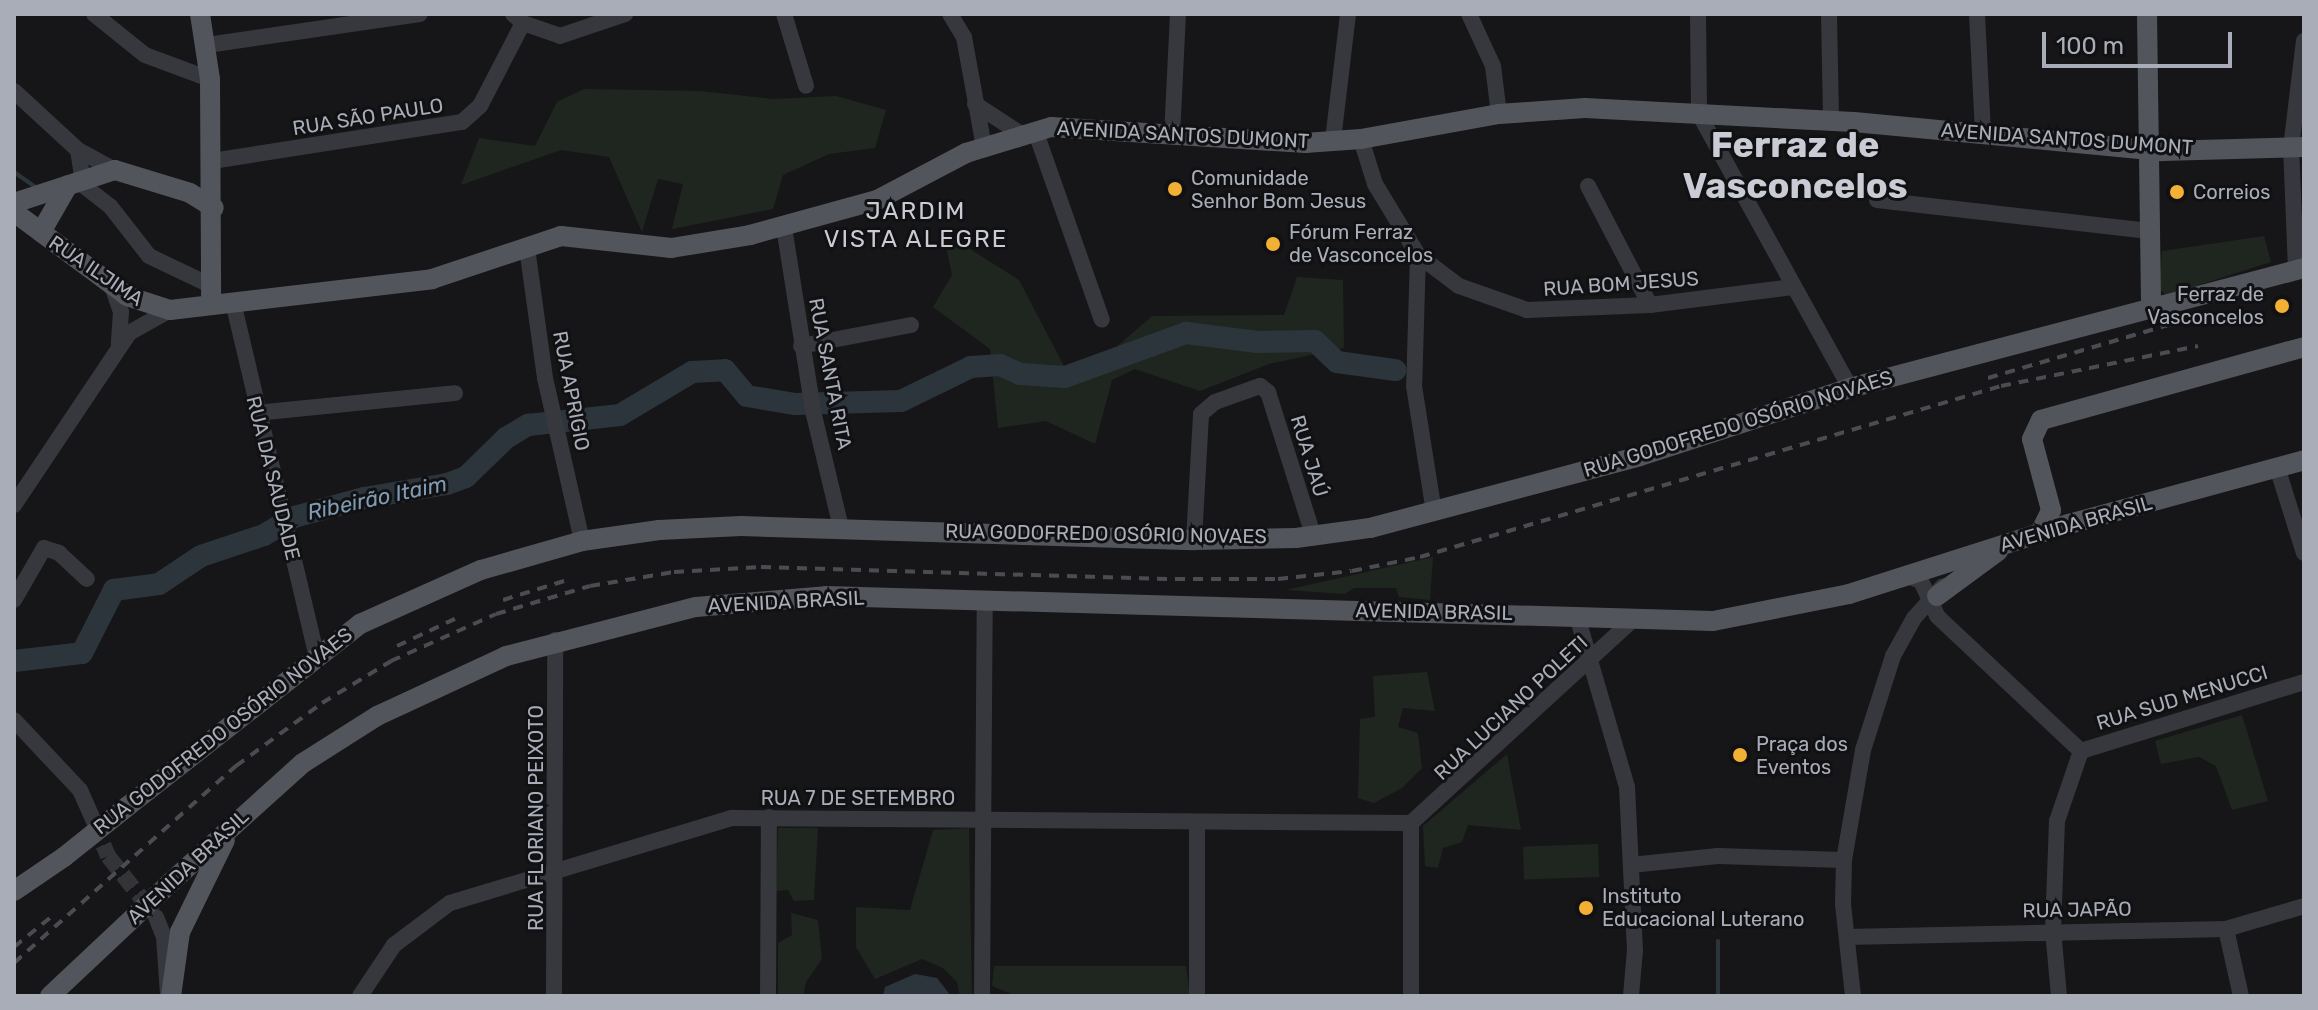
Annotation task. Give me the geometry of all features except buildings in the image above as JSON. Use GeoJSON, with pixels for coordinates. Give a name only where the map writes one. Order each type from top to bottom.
{"type":"FeatureCollection","features":[{"type":"Feature","properties":{"kind":"main road"},"geometry":{"type":"LineString","coordinates":[[200,14],[210,79],[214,208],[212,296]]}},
{"type":"Feature","properties":{"kind":"main road"},"geometry":{"type":"LineString","coordinates":[[2147,14],[2151,309]]}},
{"type":"Feature","properties":{"kind":"main road","name":"AVENIDA SANTOS DUMONT"},"geometry":{"type":"LineString","coordinates":[[233,302],[432,279],[568,236],[671,248],[784,227],[877,200],[984,147],[1028,132],[1361,139],[1499,114],[1585,108],[1831,120],[2150,150],[2297,147]]}},
{"type":"Feature","properties":{"kind":"main road"},"geometry":{"type":"LineString","coordinates":[[14,203],[115,170],[190,193],[214,208]]}},
{"type":"Feature","properties":{"kind":"main road"},"geometry":{"type":"LineString","coordinates":[[190,193],[212,171]]}},
{"type":"Feature","properties":{"kind":"main road"},"geometry":{"type":"LineString","coordinates":[[41,232],[74,183]]}},
{"type":"Feature","properties":{"kind":"main road","name":"RUA ILJIMA"},"geometry":{"type":"LineString","coordinates":[[14,212],[141,305],[170,310],[212,296],[233,302]]}},
{"type":"Feature","properties":{"kind":"main road","name":"RUA GODOFREDO OSÓRIO NOVAES"},"geometry":{"type":"LineString","coordinates":[[14,891],[64,857],[316,654],[360,624],[437,588],[582,541],[659,530],[841,528],[1194,540],[1313,535],[1434,512],[1640,456],[1850,388],[2300,269]]}},
{"type":"Feature","properties":{"kind":"main road"},"geometry":{"type":"LineString","coordinates":[[2069,524],[2051,510],[2032,439],[2036,425],[2054,414],[2304,347]]}},
{"type":"Feature","properties":{"kind":"main road","name":"AVENIDA BRASIL"},"geometry":{"type":"LineString","coordinates":[[50,996],[235,822],[303,763],[377,716],[445,681],[555,640],[696,607],[826,596],[1695,619],[1725,608],[1849,594],[2069,524],[2303,461]]}},
{"type":"Feature","properties":{"kind":"main road"},"geometry":{"type":"LineString","coordinates":[[2040,533],[2051,510]]}},
{"type":"Feature","properties":{"kind":"main road"},"geometry":{"type":"LineString","coordinates":[[1933,599],[2012,543]]}},
{"type":"Feature","properties":{"kind":"main road"},"geometry":{"type":"LineString","coordinates":[[170,996],[175,949],[191,902],[235,822]]}},
{"type":"Feature","properties":{"kind":"street"},"geometry":{"type":"LineString","coordinates":[[94,14],[145,55],[210,79]]}},
{"type":"Feature","properties":{"kind":"street"},"geometry":{"type":"LineString","coordinates":[[207,45],[420,14]]}},
{"type":"Feature","properties":{"kind":"street"},"geometry":{"type":"LineString","coordinates":[[518,19],[560,36],[625,14]]}},
{"type":"Feature","properties":{"kind":"street"},"geometry":{"type":"LineString","coordinates":[[784,14],[806,86]]}},
{"type":"Feature","properties":{"kind":"street"},"geometry":{"type":"LineString","coordinates":[[950,14],[964,37]]}},
{"type":"Feature","properties":{"kind":"street"},"geometry":{"type":"LineString","coordinates":[[966,14],[964,37],[984,147]]}},
{"type":"Feature","properties":{"kind":"street"},"geometry":{"type":"LineString","coordinates":[[1172,136],[1178,14]]}},
{"type":"Feature","properties":{"kind":"street"},"geometry":{"type":"LineString","coordinates":[[1333,140],[1348,14]]}},
{"type":"Feature","properties":{"kind":"street"},"geometry":{"type":"LineString","coordinates":[[1469,14],[1493,66],[1499,114]]}},
{"type":"Feature","properties":{"kind":"street"},"geometry":{"type":"LineString","coordinates":[[1698,14],[1699,114],[1850,388]]}},
{"type":"Feature","properties":{"kind":"street"},"geometry":{"type":"LineString","coordinates":[[1829,14],[1831,120]]}},
{"type":"Feature","properties":{"kind":"street"},"geometry":{"type":"LineString","coordinates":[[1977,14],[1983,133]]}},
{"type":"Feature","properties":{"kind":"street","name":"RUA SÃO PAULO"},"geometry":{"type":"LineString","coordinates":[[212,171],[462,122],[480,106],[518,19]]}},
{"type":"Feature","properties":{"kind":"street"},"geometry":{"type":"LineString","coordinates":[[2300,269],[2297,147],[2304,41]]}},
{"type":"Feature","properties":{"kind":"street"},"geometry":{"type":"LineString","coordinates":[[14,91],[78,150],[115,170]]}},
{"type":"Feature","properties":{"kind":"street"},"geometry":{"type":"LineString","coordinates":[[975,104],[1028,132],[1102,320]]}},
{"type":"Feature","properties":{"kind":"street"},"geometry":{"type":"LineString","coordinates":[[1361,139],[1375,184],[1418,255],[1414,386],[1434,512]]}},
{"type":"Feature","properties":{"kind":"street"},"geometry":{"type":"LineString","coordinates":[[78,150],[74,183],[110,206],[149,256],[212,296]]}},
{"type":"Feature","properties":{"kind":"street"},"geometry":{"type":"LineString","coordinates":[[1588,186],[1650,305]]}},
{"type":"Feature","properties":{"kind":"street"},"geometry":{"type":"LineString","coordinates":[[1877,200],[2149,231]]}},
{"type":"Feature","properties":{"kind":"street","name":"RUA SANTA RITA"},"geometry":{"type":"LineString","coordinates":[[784,227],[809,390],[841,528]]}},
{"type":"Feature","properties":{"kind":"street","name":"RUA APRIGIO"},"geometry":{"type":"LineString","coordinates":[[527,248],[553,418],[582,541]]}},
{"type":"Feature","properties":{"kind":"street","name":"RUA BOM JESUS"},"geometry":{"type":"LineString","coordinates":[[1418,255],[1459,286],[1527,310],[1650,305],[1792,287]]}},
{"type":"Feature","properties":{"kind":"street"},"geometry":{"type":"LineString","coordinates":[[112,286],[121,312],[119,345]]}},
{"type":"Feature","properties":{"kind":"street","name":"RUA DA SAUDADE"},"geometry":{"type":"LineString","coordinates":[[233,302],[277,503],[316,654]]}},
{"type":"Feature","properties":{"kind":"street"},"geometry":{"type":"LineString","coordinates":[[14,505],[119,345],[137,325],[170,310]]}},
{"type":"Feature","properties":{"kind":"street"},"geometry":{"type":"LineString","coordinates":[[801,346],[911,325]]}},
{"type":"Feature","properties":{"kind":"street","name":"RUA JAÚ"},"geometry":{"type":"LineString","coordinates":[[1194,540],[1201,414],[1254,387],[1266,389],[1313,535]]}},
{"type":"Feature","properties":{"kind":"street"},"geometry":{"type":"LineString","coordinates":[[256,413],[455,393]]}},
{"type":"Feature","properties":{"kind":"street"},"geometry":{"type":"LineString","coordinates":[[2277,467],[2304,553]]}},
{"type":"Feature","properties":{"kind":"street"},"geometry":{"type":"LineString","coordinates":[[14,600],[44,548],[59,553],[87,579]]}},
{"type":"Feature","properties":{"kind":"street"},"geometry":{"type":"LineString","coordinates":[[1853,996],[1844,860],[1873,711],[1898,645],[1959,558]]}},
{"type":"Feature","properties":{"kind":"street"},"geometry":{"type":"LineString","coordinates":[[1905,575],[1921,581],[1933,599],[2081,751]]}},
{"type":"Feature","properties":{"kind":"street"},"geometry":{"type":"LineString","coordinates":[[982,996],[985,602]]}},
{"type":"Feature","properties":{"kind":"street"},"geometry":{"type":"LineString","coordinates":[[1577,616],[1621,753],[1631,865],[1631,996]]}},
{"type":"Feature","properties":{"kind":"street","name":"RUA LUCIANO POLETI"},"geometry":{"type":"LineString","coordinates":[[1411,823],[1635,618]]}},
{"type":"Feature","properties":{"kind":"street","name":"RUA FLORIANO PEIXOTO"},"geometry":{"type":"LineString","coordinates":[[554,996],[557,870],[555,640]]}},
{"type":"Feature","properties":{"kind":"street","name":"RUA SUD MENUCCI"},"geometry":{"type":"LineString","coordinates":[[2059,996],[2053,930],[2057,821],[2081,751],[2304,682]]}},
{"type":"Feature","properties":{"kind":"street"},"geometry":{"type":"LineString","coordinates":[[14,720],[80,790],[94,822]]}},
{"type":"Feature","properties":{"kind":"street"},"geometry":{"type":"LineString","coordinates":[[768,996],[769,817]]}},
{"type":"Feature","properties":{"kind":"street","name":"RUA 7 DE SETEMBRO"},"geometry":{"type":"LineString","coordinates":[[360,996],[394,945],[439,909],[484,890],[698,825],[769,817],[1411,823]]}},
{"type":"Feature","properties":{"kind":"street"},"geometry":{"type":"LineString","coordinates":[[1197,823],[1197,996]]}},
{"type":"Feature","properties":{"kind":"street"},"geometry":{"type":"LineString","coordinates":[[1411,823],[1411,996]]}},
{"type":"Feature","properties":{"kind":"street"},"geometry":{"type":"LineString","coordinates":[[1631,865],[1718,856],[1844,860]]}},
{"type":"Feature","properties":{"kind":"street","name":"RUA JAPÃO"},"geometry":{"type":"LineString","coordinates":[[1847,937],[2053,930],[2226,929],[2304,906]]}},
{"type":"Feature","properties":{"kind":"street"},"geometry":{"type":"LineString","coordinates":[[156,917],[164,937],[170,996]]}},
{"type":"Feature","properties":{"kind":"street"},"geometry":{"type":"LineString","coordinates":[[2226,929],[2241,996]]}},
{"type":"Feature","properties":{"kind":"shaded area"},"geometry":{"type":"Polygon","coordinates":[[[584,89],[700,91],[774,99],[836,96],[886,110],[875,148],[829,154],[783,175],[773,209],[672,229],[683,184],[658,179],[642,232],[609,157],[561,150],[461,185],[479,138],[535,146],[557,102],[584,89]]]}},
{"type":"Feature","properties":{"kind":"shaded area"},"geometry":{"type":"Polygon","coordinates":[[[943,232],[1019,280],[1065,368],[1113,350],[1152,316],[1284,315],[1297,277],[1343,280],[1344,348],[1269,364],[1200,391],[1135,369],[1112,380],[1095,444],[1046,421],[998,428],[990,349],[933,307],[952,275],[943,232]]]}},
{"type":"Feature","properties":{"kind":"shaded area"},"geometry":{"type":"Polygon","coordinates":[[[2264,236],[2271,262],[2177,292],[2165,294],[2159,289],[2162,251],[2264,236]]]}},
{"type":"Feature","properties":{"kind":"shaded area"},"geometry":{"type":"Polygon","coordinates":[[[1433,557],[1430,600],[1399,597],[1396,588],[1354,588],[1345,594],[1286,590],[1433,557]]]}},
{"type":"Feature","properties":{"kind":"shaded area"},"geometry":{"type":"Polygon","coordinates":[[[1427,672],[1435,711],[1403,708],[1398,727],[1418,733],[1422,768],[1402,788],[1374,803],[1358,798],[1360,719],[1375,717],[1373,676],[1427,672]]]}},
{"type":"Feature","properties":{"kind":"shaded area"},"geometry":{"type":"Polygon","coordinates":[[[2242,715],[2268,801],[2232,810],[2216,766],[2199,757],[2161,764],[2155,741],[2242,715]]]}},
{"type":"Feature","properties":{"kind":"shaded area"},"geometry":{"type":"Polygon","coordinates":[[[1507,754],[1521,830],[1468,825],[1462,842],[1443,848],[1438,868],[1425,866],[1423,826],[1507,754]]]}},
{"type":"Feature","properties":{"kind":"shaded area"},"geometry":{"type":"Polygon","coordinates":[[[778,828],[818,828],[814,900],[794,901],[788,890],[776,891],[778,828]]]}},
{"type":"Feature","properties":{"kind":"shaded area"},"geometry":{"type":"Polygon","coordinates":[[[969,828],[972,996],[960,996],[957,982],[943,968],[922,959],[875,979],[856,947],[856,907],[910,910],[933,830],[969,828]]]}},
{"type":"Feature","properties":{"kind":"shaded area"},"geometry":{"type":"Polygon","coordinates":[[[1598,844],[1599,877],[1524,880],[1523,847],[1598,844]]]}},
{"type":"Feature","properties":{"kind":"shaded area"},"geometry":{"type":"Polygon","coordinates":[[[791,913],[818,920],[822,959],[806,982],[803,996],[778,996],[778,943],[792,935],[791,913]]]}},
{"type":"Feature","properties":{"kind":"shaded area"},"geometry":{"type":"Polygon","coordinates":[[[994,966],[1186,966],[1190,996],[1016,996],[992,986],[994,966]]]}},
{"type":"Feature","properties":{"kind":"shaded area"},"geometry":{"type":"Polygon","coordinates":[[[915,974],[937,978],[951,996],[883,996],[885,987],[915,974]]]}},
{"type":"Feature","properties":{"kind":"waterway"},"geometry":{"type":"LineString","coordinates":[[14,172],[38,189]]}},
{"type":"Feature","properties":{"kind":"waterway","name":"Ribeirão Itaim"},"geometry":{"type":"LineString","coordinates":[[14,661],[82,653],[114,590],[159,584],[201,556],[264,535],[294,517],[364,498],[447,484],[466,477],[506,438],[528,425],[620,415],[692,372],[725,370],[747,396],[795,404],[901,401],[971,367],[1000,365],[1020,374],[1065,377],[1186,333],[1257,342],[1315,341],[1337,362],[1395,370]]}},
{"type":"Feature","properties":{"kind":"waterway"},"geometry":{"type":"LineString","coordinates":[[1718,941],[1718,996]]}},
{"type":"Feature","properties":{"kind":"tunnel"},"geometry":{"type":"LineString","coordinates":[[94,823],[108,856],[153,913]]}},
{"type":"Feature","properties":{"kind":"railway"},"geometry":{"type":"LineString","coordinates":[[1988,378],[2189,319]]}},
{"type":"Feature","properties":{"kind":"railway"},"geometry":{"type":"LineString","coordinates":[[14,963],[236,766],[322,703],[391,661],[496,614],[590,586],[674,572],[761,567],[1175,579],[1278,579],[1352,571],[1420,557],[2001,386],[2198,346]]}},
{"type":"Feature","properties":{"kind":"railway"},"geometry":{"type":"LineString","coordinates":[[503,600],[564,581]]}},
{"type":"Feature","properties":{"kind":"railway"},"geometry":{"type":"LineString","coordinates":[[397,646],[459,617]]}},
{"type":"Feature","properties":{"kind":"railway"},"geometry":{"type":"LineString","coordinates":[[14,947],[51,917]]}},
{"type":"Feature","properties":{"kind":"place","name":"Comunidade Senhor Bom Jesus"},"geometry":{"type":"Point","coordinates":[1175,189]}},
{"type":"Feature","properties":{"kind":"place","name":"Correios"},"geometry":{"type":"Point","coordinates":[2177,192]}},
{"type":"Feature","properties":{"kind":"place","name":"Fórum Ferraz de Vasconcelos"},"geometry":{"type":"Point","coordinates":[1273,244]}},
{"type":"Feature","properties":{"kind":"place","name":"Ferraz de Vasconcelos"},"geometry":{"type":"Point","coordinates":[2282,306]}},
{"type":"Feature","properties":{"kind":"place","name":"Praça dos Eventos"},"geometry":{"type":"Point","coordinates":[1740,755]}},
{"type":"Feature","properties":{"kind":"place","name":"Instituto Educacional Luterano"},"geometry":{"type":"Point","coordinates":[1586,908]}},
{"type":"Feature","properties":{"kind":"district","name":"Ferraz de Vasconcelos"},"geometry":{"type":"Point","coordinates":[1795,164]}},
{"type":"Feature","properties":{"kind":"district","name":"JARDIM VISTA ALEGRE"},"geometry":{"type":"Point","coordinates":[916,226]}}]}
